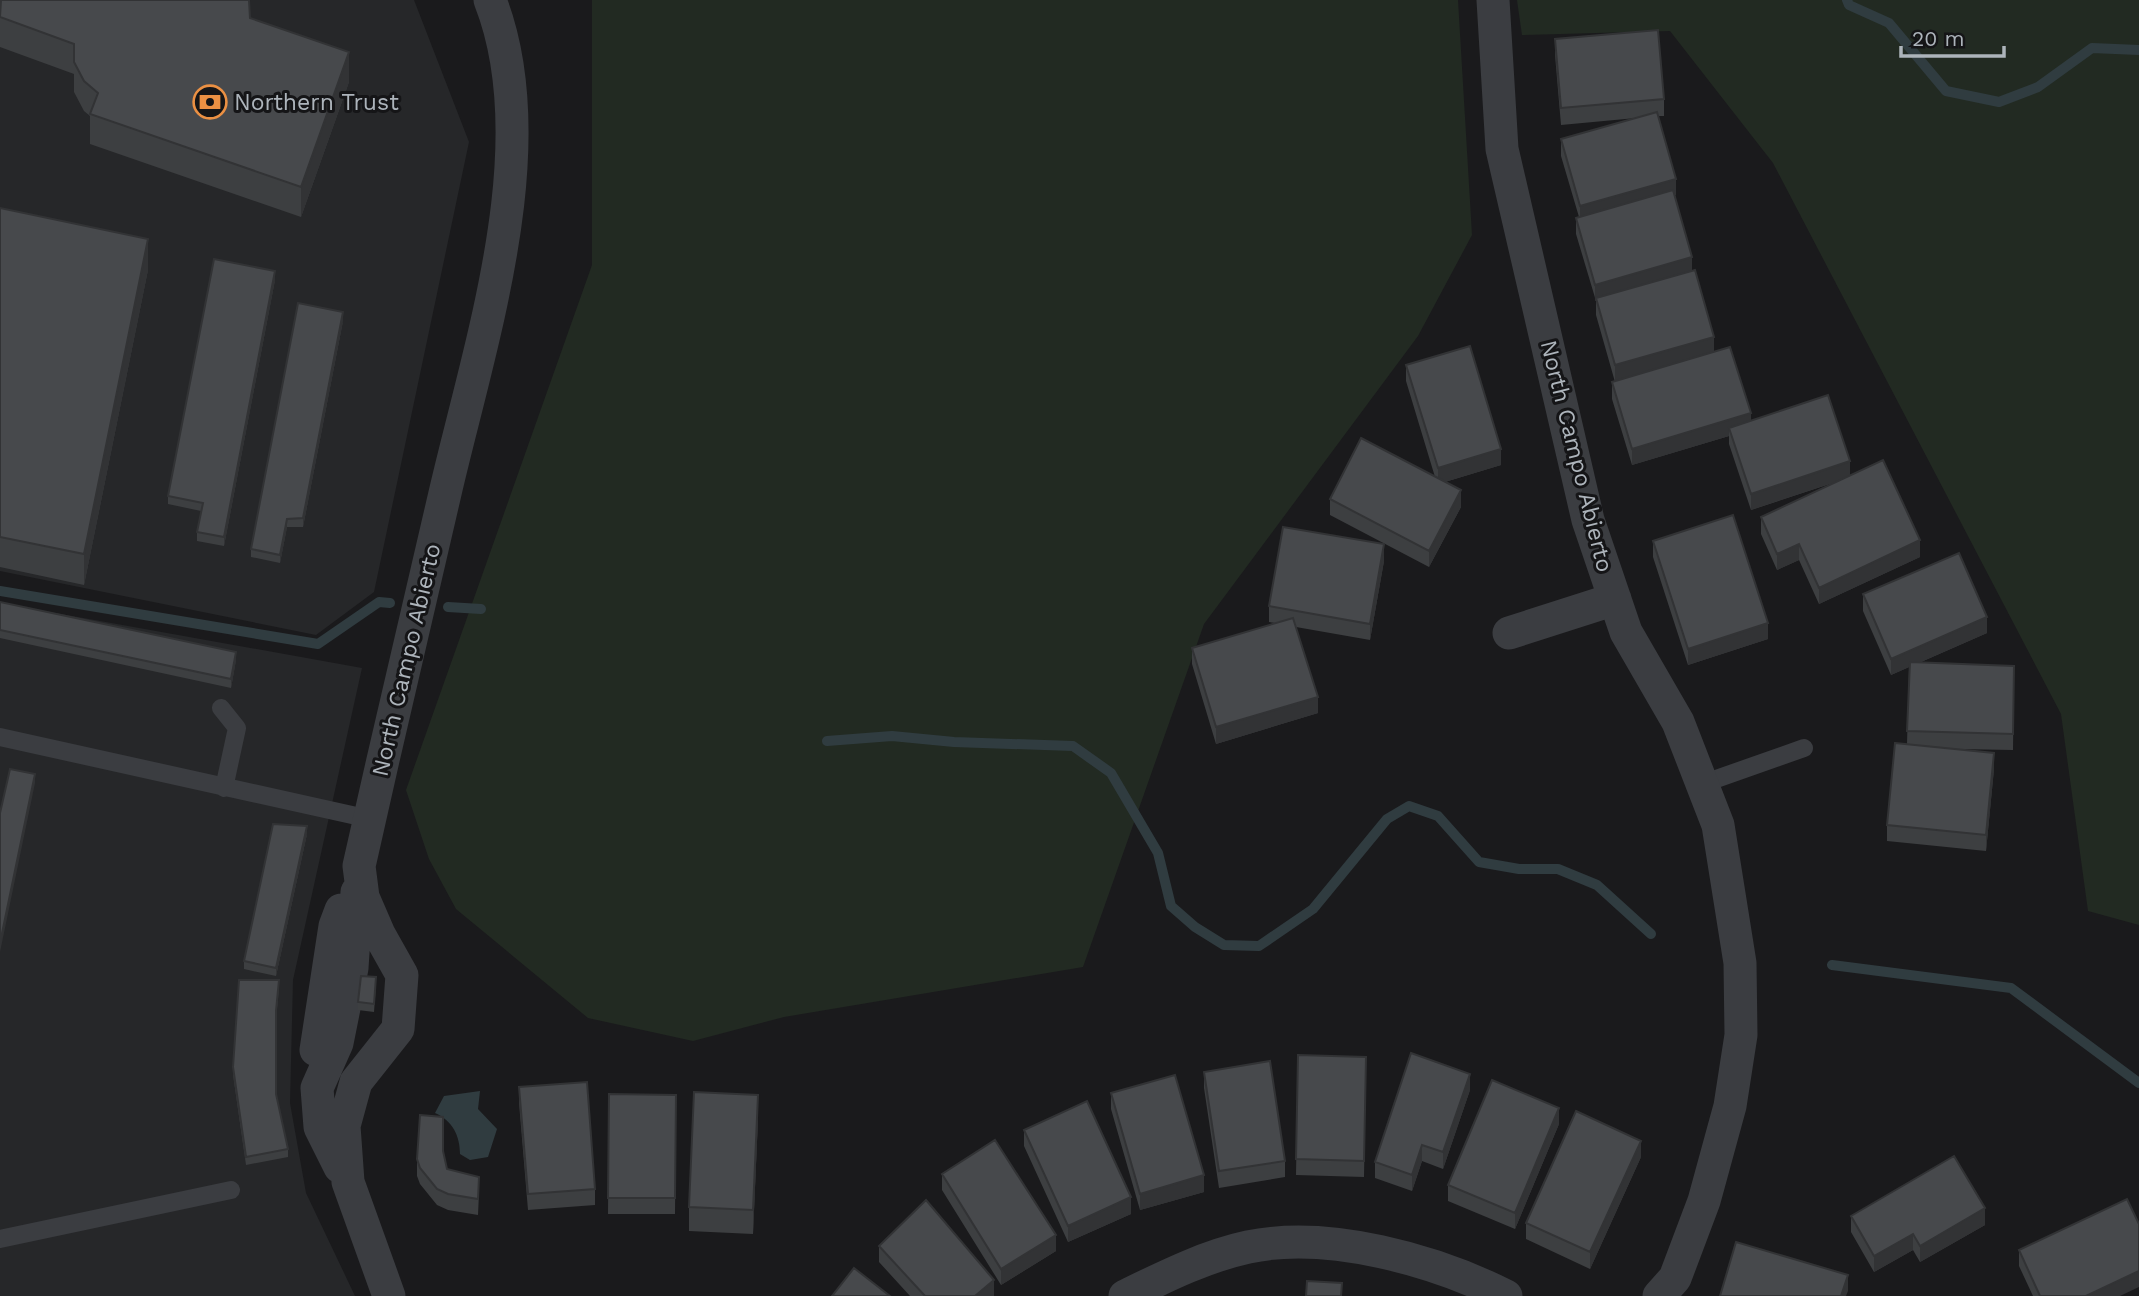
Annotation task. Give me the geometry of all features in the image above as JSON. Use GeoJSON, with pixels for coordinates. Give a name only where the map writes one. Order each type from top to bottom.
{"type":"FeatureCollection","features":[{"type":"Feature","properties":{"kind":"street","name":"North Campo Abierto"},"geometry":{"type":"LineString","coordinates":[[389,1296],[348,1182],[344,1126],[356,1082],[398,1029],[402,975],[379,934],[363,897],[359,866],[504,238],[513,117],[502,30],[490,0]]}},
{"type":"Feature","properties":{"kind":"street","name":"North Campo Abierto"},"geometry":{"type":"LineString","coordinates":[[1493,0],[1503,149],[1588,520],[1626,632],[1678,722],[1717,825],[1740,963],[1741,1035],[1730,1106],[1704,1201],[1675,1278],[1659,1296]]}},
{"type":"Feature","properties":{"kind":"street"},"geometry":{"type":"LineString","coordinates":[[1509,633],[1615,599]]}},
{"type":"Feature","properties":{"kind":"street"},"geometry":{"type":"LineString","coordinates":[[348,1182],[320,1127],[317,1087],[337,1042],[352,968],[359,866]]}},
{"type":"Feature","properties":{"kind":"street"},"geometry":{"type":"LineString","coordinates":[[1125,1296],[1172,1273],[1249,1247],[1297,1243],[1345,1246],[1399,1256],[1469,1277],[1506,1296]]}},
{"type":"Feature","properties":{"kind":"lane"},"geometry":{"type":"LineString","coordinates":[[222,708],[237,728],[225,788]]}},
{"type":"Feature","properties":{"kind":"lane"},"geometry":{"type":"LineString","coordinates":[[0,737],[369,819]]}},
{"type":"Feature","properties":{"kind":"lane"},"geometry":{"type":"LineString","coordinates":[[1702,785],[1804,748]]}},
{"type":"Feature","properties":{"kind":"lane"},"geometry":{"type":"LineString","coordinates":[[0,1239],[231,1190]]}},
{"type":"Feature","properties":{"kind":"shaded area"},"geometry":{"type":"Polygon","coordinates":[[[0,0],[414,0],[469,142],[374,592],[316,635],[0,571],[0,0]]]}},
{"type":"Feature","properties":{"kind":"shaded area"},"geometry":{"type":"Polygon","coordinates":[[[592,0],[1458,0],[1472,235],[1418,336],[1204,624],[1083,967],[784,1017],[693,1041],[588,1018],[456,909],[429,859],[406,790],[592,265],[592,0]]]}},
{"type":"Feature","properties":{"kind":"shaded area"},"geometry":{"type":"Polygon","coordinates":[[[1517,0],[2139,0],[2139,925],[2088,911],[2061,714],[1773,163],[1670,31],[1522,35],[1517,0]]]}},
{"type":"Feature","properties":{"kind":"shaded area"},"geometry":{"type":"Polygon","coordinates":[[[0,603],[362,668],[293,980],[290,1103],[306,1193],[355,1296],[0,1296],[0,603]]]}},
{"type":"Feature","properties":{"kind":"shaded area"},"geometry":{"type":"Polygon","coordinates":[[[480,1091],[478,1109],[497,1129],[488,1157],[470,1160],[460,1154],[459,1141],[451,1125],[435,1113],[444,1096],[480,1091]]]}},
{"type":"Feature","properties":{"kind":"building","name":"Northern Trust"},"geometry":{"type":"Polygon","coordinates":[[[1,0],[249,0],[250,18],[349,52],[301,187],[90,114],[98,93],[84,81],[74,62],[74,44],[0,17],[1,0]]]}},
{"type":"Feature","properties":{"kind":"building"},"geometry":{"type":"Polygon","coordinates":[[[1658,30],[1664,99],[1561,108],[1555,39],[1658,30]]]}},
{"type":"Feature","properties":{"kind":"building"},"geometry":{"type":"Polygon","coordinates":[[[1657,112],[1676,179],[1580,206],[1561,139],[1657,112]]]}},
{"type":"Feature","properties":{"kind":"building"},"geometry":{"type":"Polygon","coordinates":[[[1673,190],[1692,257],[1595,285],[1576,218],[1673,190]]]}},
{"type":"Feature","properties":{"kind":"building"},"geometry":{"type":"Polygon","coordinates":[[[0,208],[148,239],[84,554],[0,537],[0,208]]]}},
{"type":"Feature","properties":{"kind":"building"},"geometry":{"type":"Polygon","coordinates":[[[214,259],[275,271],[224,537],[197,532],[203,503],[168,496],[214,259]]]}},
{"type":"Feature","properties":{"kind":"building"},"geometry":{"type":"Polygon","coordinates":[[[1695,270],[1714,337],[1615,365],[1596,298],[1695,270]]]}},
{"type":"Feature","properties":{"kind":"building"},"geometry":{"type":"Polygon","coordinates":[[[298,303],[343,312],[303,518],[287,519],[280,555],[251,549],[298,303]]]}},
{"type":"Feature","properties":{"kind":"building"},"geometry":{"type":"Polygon","coordinates":[[[1470,346],[1501,449],[1438,468],[1406,365],[1470,346]]]}},
{"type":"Feature","properties":{"kind":"building"},"geometry":{"type":"Polygon","coordinates":[[[1730,347],[1751,413],[1632,449],[1612,382],[1730,347]]]}},
{"type":"Feature","properties":{"kind":"building"},"geometry":{"type":"Polygon","coordinates":[[[1828,395],[1850,461],[1751,494],[1729,428],[1828,395]]]}},
{"type":"Feature","properties":{"kind":"building"},"geometry":{"type":"Polygon","coordinates":[[[1361,438],[1461,490],[1429,551],[1330,499],[1361,438]]]}},
{"type":"Feature","properties":{"kind":"building"},"geometry":{"type":"Polygon","coordinates":[[[1883,460],[1920,540],[1819,588],[1799,544],[1777,554],[1761,517],[1883,460]]]}},
{"type":"Feature","properties":{"kind":"building"},"geometry":{"type":"Polygon","coordinates":[[[1733,515],[1768,623],[1688,649],[1653,541],[1733,515]]]}},
{"type":"Feature","properties":{"kind":"building"},"geometry":{"type":"Polygon","coordinates":[[[1283,527],[1384,544],[1370,624],[1269,606],[1283,527]]]}},
{"type":"Feature","properties":{"kind":"building"},"geometry":{"type":"Polygon","coordinates":[[[1959,553],[1987,617],[1891,659],[1863,594],[1959,553]]]}},
{"type":"Feature","properties":{"kind":"building"},"geometry":{"type":"Polygon","coordinates":[[[0,602],[236,652],[231,679],[0,630],[0,602]]]}},
{"type":"Feature","properties":{"kind":"building"},"geometry":{"type":"Polygon","coordinates":[[[1293,618],[1318,697],[1216,727],[1192,648],[1293,618]]]}},
{"type":"Feature","properties":{"kind":"building"},"geometry":{"type":"Polygon","coordinates":[[[1910,662],[2014,666],[2013,734],[1907,731],[1910,662]]]}},
{"type":"Feature","properties":{"kind":"building"},"geometry":{"type":"Polygon","coordinates":[[[1895,743],[1994,753],[1986,835],[1887,825],[1895,743]]]}},
{"type":"Feature","properties":{"kind":"building"},"geometry":{"type":"Polygon","coordinates":[[[10,769],[35,774],[0,943],[0,813],[10,769]]]}},
{"type":"Feature","properties":{"kind":"building"},"geometry":{"type":"Polygon","coordinates":[[[273,824],[307,826],[276,968],[244,961],[273,824]]]}},
{"type":"Feature","properties":{"kind":"building"},"geometry":{"type":"Polygon","coordinates":[[[361,976],[376,977],[374,1004],[358,1002],[361,976]]]}},
{"type":"Feature","properties":{"kind":"building"},"geometry":{"type":"Polygon","coordinates":[[[239,980],[279,980],[276,1011],[276,1094],[288,1149],[246,1157],[233,1067],[239,980]]]}},
{"type":"Feature","properties":{"kind":"building"},"geometry":{"type":"Polygon","coordinates":[[[1411,1053],[1470,1074],[1443,1152],[1422,1145],[1412,1175],[1375,1162],[1411,1053]]]}},
{"type":"Feature","properties":{"kind":"building"},"geometry":{"type":"Polygon","coordinates":[[[1298,1055],[1366,1057],[1364,1161],[1296,1159],[1298,1055]]]}},
{"type":"Feature","properties":{"kind":"building"},"geometry":{"type":"Polygon","coordinates":[[[1270,1061],[1285,1161],[1219,1171],[1204,1072],[1270,1061]]]}},
{"type":"Feature","properties":{"kind":"building"},"geometry":{"type":"Polygon","coordinates":[[[1175,1075],[1204,1175],[1140,1194],[1111,1093],[1175,1075]]]}},
{"type":"Feature","properties":{"kind":"building"},"geometry":{"type":"Polygon","coordinates":[[[1492,1080],[1559,1108],[1515,1213],[1448,1185],[1492,1080]]]}},
{"type":"Feature","properties":{"kind":"building"},"geometry":{"type":"Polygon","coordinates":[[[587,1082],[595,1189],[528,1194],[519,1087],[587,1082]]]}},
{"type":"Feature","properties":{"kind":"building"},"geometry":{"type":"Polygon","coordinates":[[[694,1092],[758,1095],[753,1210],[689,1207],[694,1092]]]}},
{"type":"Feature","properties":{"kind":"building"},"geometry":{"type":"Polygon","coordinates":[[[609,1094],[676,1095],[675,1198],[608,1198],[609,1094]]]}},
{"type":"Feature","properties":{"kind":"building"},"geometry":{"type":"Polygon","coordinates":[[[1087,1101],[1131,1197],[1068,1226],[1024,1130],[1087,1101]]]}},
{"type":"Feature","properties":{"kind":"building"},"geometry":{"type":"Polygon","coordinates":[[[1576,1111],[1641,1141],[1590,1252],[1526,1223],[1576,1111]]]}},
{"type":"Feature","properties":{"kind":"building"},"geometry":{"type":"Polygon","coordinates":[[[420,1115],[443,1117],[443,1151],[447,1169],[479,1177],[478,1199],[448,1194],[437,1189],[420,1168],[417,1159],[420,1115]]]}},
{"type":"Feature","properties":{"kind":"building"},"geometry":{"type":"Polygon","coordinates":[[[995,1140],[1056,1235],[1001,1269],[942,1174],[995,1140]]]}},
{"type":"Feature","properties":{"kind":"building"},"geometry":{"type":"Polygon","coordinates":[[[1954,1156],[1985,1208],[1920,1246],[1913,1234],[1874,1256],[1851,1216],[1954,1156]]]}},
{"type":"Feature","properties":{"kind":"building"},"geometry":{"type":"Polygon","coordinates":[[[2127,1199],[2139,1224],[2139,1271],[2086,1296],[2040,1296],[2019,1250],[2127,1199]]]}},
{"type":"Feature","properties":{"kind":"building"},"geometry":{"type":"Polygon","coordinates":[[[926,1200],[994,1280],[975,1296],[925,1296],[879,1246],[926,1200]]]}},
{"type":"Feature","properties":{"kind":"building"},"geometry":{"type":"Polygon","coordinates":[[[1736,1242],[1848,1275],[1841,1296],[1720,1296],[1736,1242]]]}},
{"type":"Feature","properties":{"kind":"building"},"geometry":{"type":"Polygon","coordinates":[[[854,1268],[890,1296],[832,1296],[854,1268]]]}},
{"type":"Feature","properties":{"kind":"building"},"geometry":{"type":"Polygon","coordinates":[[[1307,1281],[1342,1283],[1341,1296],[1306,1296],[1307,1281]]]}},
{"type":"Feature","properties":{"kind":"waterway"},"geometry":{"type":"LineString","coordinates":[[1847,0],[1849,5],[1889,23],[1946,91],[1999,102],[2038,87],[2092,48],[2139,50]]}},
{"type":"Feature","properties":{"kind":"waterway"},"geometry":{"type":"LineString","coordinates":[[0,591],[318,644],[379,602],[390,603]]}},
{"type":"Feature","properties":{"kind":"waterway"},"geometry":{"type":"LineString","coordinates":[[448,607],[481,609]]}},
{"type":"Feature","properties":{"kind":"waterway"},"geometry":{"type":"LineString","coordinates":[[827,741],[892,736],[954,742],[1073,746],[1111,773],[1158,853],[1171,906],[1195,927],[1224,945],[1259,946],[1313,909],[1387,819],[1409,806],[1438,816],[1479,862],[1519,869],[1558,869],[1597,885],[1651,934]]}},
{"type":"Feature","properties":{"kind":"waterway"},"geometry":{"type":"LineString","coordinates":[[1832,965],[2011,988],[2139,1083]]}},
{"type":"Feature","properties":{"kind":"place","name":"Northern Trust"},"geometry":{"type":"Point","coordinates":[210,102]}}]}
